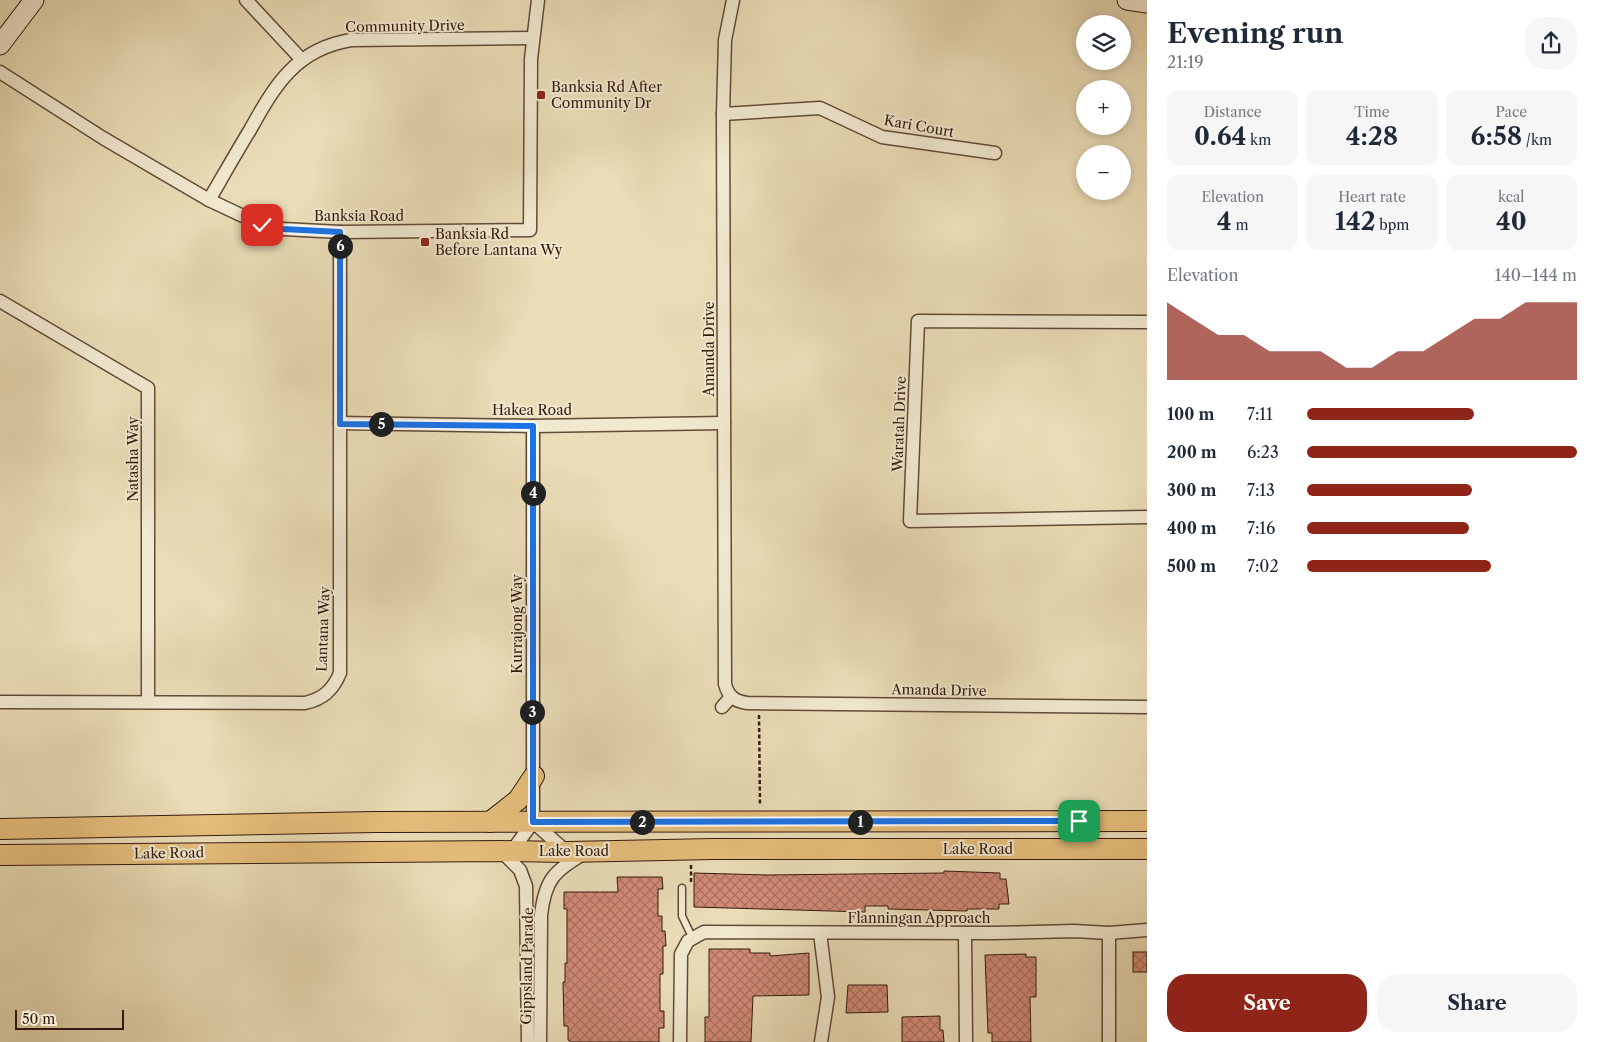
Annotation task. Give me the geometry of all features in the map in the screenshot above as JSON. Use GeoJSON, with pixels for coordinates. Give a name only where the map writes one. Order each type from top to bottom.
{"type":"FeatureCollection","features":[{"type":"Feature","properties":{"kind":"main road"},"geometry":{"type":"LineString","coordinates":[[0,45],[34,0]]}},
{"type":"Feature","properties":{"kind":"main road"},"geometry":{"type":"LineString","coordinates":[[1127,0],[1147,3]]}},
{"type":"Feature","properties":{"kind":"main road"},"geometry":{"type":"LineString","coordinates":[[490,822],[518,800],[534,776]]}},
{"type":"Feature","properties":{"kind":"main road","name":"Lake Road"},"geometry":{"type":"LineString","coordinates":[[0,828],[490,822],[1147,821]]}},
{"type":"Feature","properties":{"kind":"main road","name":"Lake Road"},"geometry":{"type":"LineString","coordinates":[[0,855],[588,852],[713,848],[1147,849]]}},
{"type":"Feature","properties":{"kind":"street"},"geometry":{"type":"LineString","coordinates":[[246,0],[302,60]]}},
{"type":"Feature","properties":{"kind":"street","name":"Banksia Road"},"geometry":{"type":"LineString","coordinates":[[0,72],[103,138],[209,200],[262,225],[283,229],[340,232],[530,230],[532,38],[538,0]]}},
{"type":"Feature","properties":{"kind":"street","name":"Amanda Drive"},"geometry":{"type":"LineString","coordinates":[[733,0],[725,40],[723,114],[725,684],[727,702],[756,704],[1147,707]]}},
{"type":"Feature","properties":{"kind":"street","name":"Community Drive"},"geometry":{"type":"LineString","coordinates":[[209,200],[272,92],[291,69],[322,47],[351,40],[532,38]]}},
{"type":"Feature","properties":{"kind":"street","name":"Kari Court"},"geometry":{"type":"LineString","coordinates":[[723,114],[820,108],[882,137],[995,153]]}},
{"type":"Feature","properties":{"kind":"street","name":"Lantana Way"},"geometry":{"type":"LineString","coordinates":[[0,702],[305,703],[318,700],[335,684],[340,673],[340,232]]}},
{"type":"Feature","properties":{"kind":"street","name":"Natasha Way"},"geometry":{"type":"LineString","coordinates":[[0,301],[148,388],[148,702]]}},
{"type":"Feature","properties":{"kind":"street","name":"Waratah Drive"},"geometry":{"type":"LineString","coordinates":[[1147,322],[918,321],[910,521],[1147,517]]}},
{"type":"Feature","properties":{"kind":"street","name":"Hakea Road"},"geometry":{"type":"LineString","coordinates":[[340,424],[533,426],[724,422]]}},
{"type":"Feature","properties":{"kind":"street","name":"Kurrajong Way"},"geometry":{"type":"LineString","coordinates":[[533,426],[533,822]]}},
{"type":"Feature","properties":{"kind":"street"},"geometry":{"type":"LineString","coordinates":[[506,851],[533,822],[567,852]]}},
{"type":"Feature","properties":{"kind":"street","name":"Gippsland Parade"},"geometry":{"type":"LineString","coordinates":[[506,851],[520,870],[526,886],[528,1042]]}},
{"type":"Feature","properties":{"kind":"street","name":"Gippsland Parade"},"geometry":{"type":"LineString","coordinates":[[540,1042],[541,916],[545,895],[556,872],[588,852]]}},
{"type":"Feature","properties":{"kind":"street","name":"Flanningan Approach"},"geometry":{"type":"LineString","coordinates":[[692,937],[710,932],[965,933],[1147,930]]}},
{"type":"Feature","properties":{"kind":"street"},"geometry":{"type":"LineString","coordinates":[[1109,932],[1109,1042]]}},
{"type":"Feature","properties":{"kind":"street"},"geometry":{"type":"LineString","coordinates":[[820,933],[828,997],[821,1042]]}},
{"type":"Feature","properties":{"kind":"street"},"geometry":{"type":"LineString","coordinates":[[965,933],[966,1042]]}},
{"type":"Feature","properties":{"kind":"street"},"geometry":{"type":"LineString","coordinates":[[680,1042],[680,962],[684,946],[692,937]]}},
{"type":"Feature","properties":{"kind":"lane"},"geometry":{"type":"LineString","coordinates":[[682,888],[682,916],[692,937]]}},
{"type":"Feature","properties":{"kind":"path"},"geometry":{"type":"LineString","coordinates":[[759,714],[760,811]]}},
{"type":"Feature","properties":{"kind":"path"},"geometry":{"type":"LineString","coordinates":[[691,862],[691,884]]}},
{"type":"Feature","properties":{"kind":"building"},"geometry":{"type":"Polygon","coordinates":[[[944,871],[1000,873],[1000,879],[1006,879],[1009,904],[999,904],[999,909],[967,909],[967,911],[888,909],[888,906],[865,906],[865,912],[694,907],[694,873],[767,875],[944,873],[944,871]]]}},
{"type":"Feature","properties":{"kind":"building"},"geometry":{"type":"Polygon","coordinates":[[[617,877],[662,877],[663,889],[658,889],[658,916],[662,916],[662,931],[665,931],[666,946],[663,946],[663,974],[660,974],[660,1011],[664,1011],[664,1028],[659,1028],[659,1042],[571,1042],[568,1040],[568,1026],[564,1026],[563,982],[565,982],[565,963],[567,963],[567,909],[564,909],[564,892],[618,892],[617,877]]]}},
{"type":"Feature","properties":{"kind":"building"},"geometry":{"type":"Polygon","coordinates":[[[709,949],[750,949],[750,953],[770,953],[770,956],[809,953],[809,995],[753,996],[751,1042],[705,1042],[705,1017],[709,1017],[709,949]]]}},
{"type":"Feature","properties":{"kind":"building"},"geometry":{"type":"Polygon","coordinates":[[[1133,952],[1147,952],[1147,972],[1133,972],[1133,952]]]}},
{"type":"Feature","properties":{"kind":"building"},"geometry":{"type":"Polygon","coordinates":[[[1026,954],[1026,957],[1036,957],[1036,997],[1030,997],[1031,1042],[992,1042],[992,1033],[988,1033],[985,955],[1026,954]]]}},
{"type":"Feature","properties":{"kind":"building"},"geometry":{"type":"Polygon","coordinates":[[[848,985],[887,985],[888,1012],[846,1013],[848,985]]]}},
{"type":"Feature","properties":{"kind":"building"},"geometry":{"type":"Polygon","coordinates":[[[940,1016],[940,1030],[943,1030],[944,1042],[902,1042],[902,1017],[940,1016]]]}},
{"type":"Feature","properties":{"kind":"place","name":"Banksia Rd After Community Dr"},"geometry":{"type":"Point","coordinates":[541,95]}},
{"type":"Feature","properties":{"kind":"place","name":"Banksia Rd Before Lantana Wy"},"geometry":{"type":"Point","coordinates":[425,242]}},
{"type":"Feature","properties":{"kind":"route"},"geometry":{"type":"LineString","coordinates":[[262,225],[283,229],[340,232],[340,424],[533,426],[533,822],[1079,821]]}}]}
